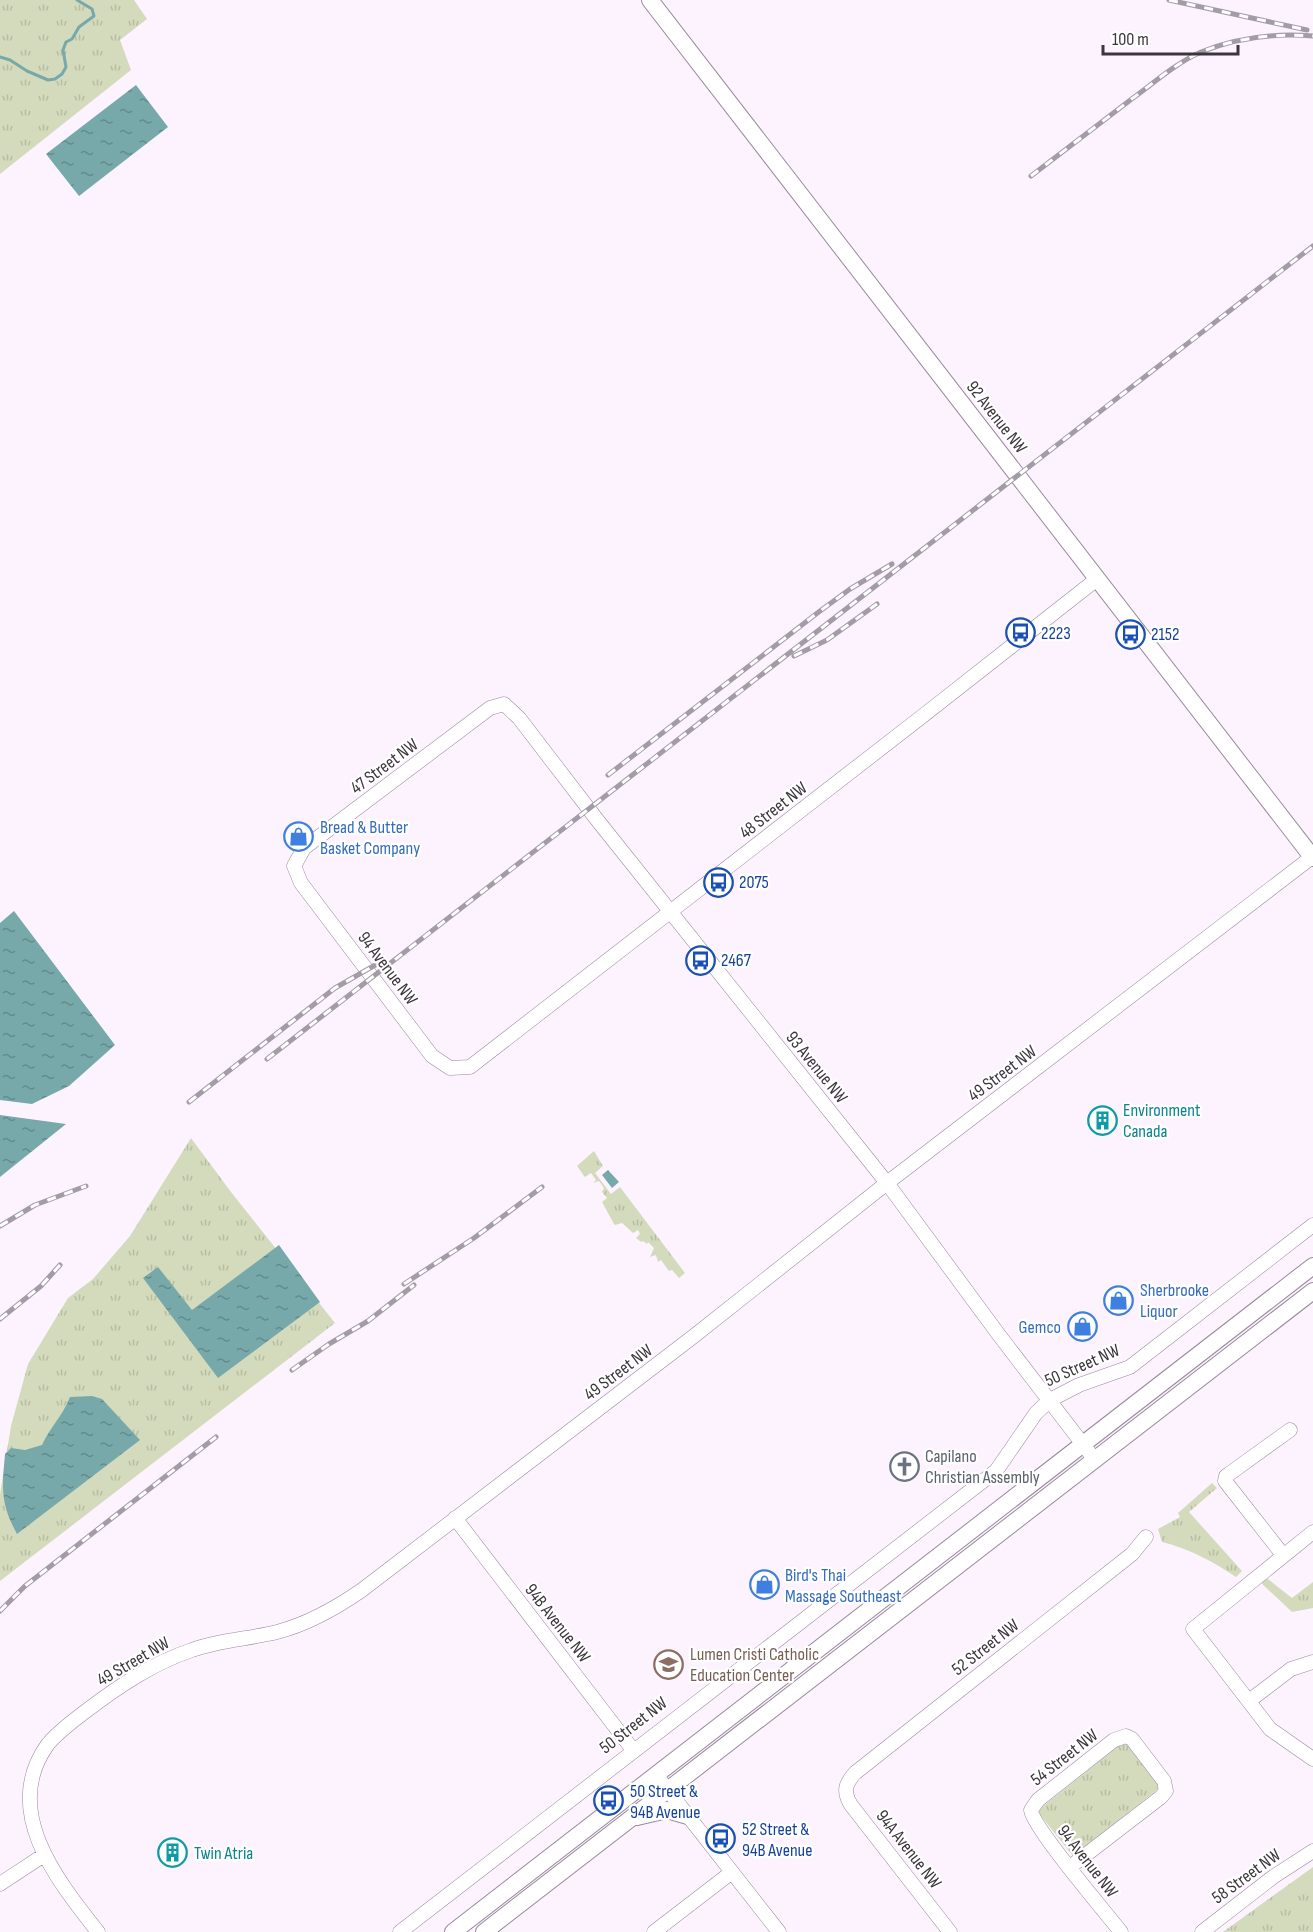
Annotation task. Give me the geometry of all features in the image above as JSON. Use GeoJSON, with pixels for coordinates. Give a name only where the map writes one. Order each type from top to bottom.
{"type":"FeatureCollection","features":[{"type":"Feature","properties":{"kind":"main road","name":"92 Avenue NW"},"geometry":{"type":"LineString","coordinates":[[650,0],[1313,858]]}},
{"type":"Feature","properties":{"kind":"main road"},"geometry":{"type":"LineString","coordinates":[[453,1932],[1313,1266]]}},
{"type":"Feature","properties":{"kind":"main road"},"geometry":{"type":"LineString","coordinates":[[484,1932],[1313,1291]]}},
{"type":"Feature","properties":{"kind":"main road"},"geometry":{"type":"LineString","coordinates":[[628,1821],[667,1810],[688,1816]]}},
{"type":"Feature","properties":{"kind":"street","name":"48 Street NW"},"geometry":{"type":"LineString","coordinates":[[470,1067],[671,913],[1097,579]]}},
{"type":"Feature","properties":{"kind":"street","name":"93 Avenue NW"},"geometry":{"type":"LineString","coordinates":[[504,704],[519,717],[671,913],[887,1184],[1095,1460]]}},
{"type":"Feature","properties":{"kind":"street","name":"47 Street NW"},"geometry":{"type":"LineString","coordinates":[[294,866],[304,848],[490,708],[504,704]]}},
{"type":"Feature","properties":{"kind":"street","name":"49 Street NW"},"geometry":{"type":"LineString","coordinates":[[98,1932],[64,1888],[44,1855],[30,1823],[28,1791],[33,1770],[42,1752],[63,1729],[107,1695],[164,1660],[201,1647],[292,1627],[340,1605],[362,1590],[1313,858]]}},
{"type":"Feature","properties":{"kind":"street","name":"94 Avenue NW"},"geometry":{"type":"LineString","coordinates":[[294,866],[301,883],[432,1056],[450,1068],[470,1067]]}},
{"type":"Feature","properties":{"kind":"street","name":"50 Street NW"},"geometry":{"type":"LineString","coordinates":[[399,1932],[996,1471],[1036,1413],[1050,1400],[1079,1385],[1130,1367],[1313,1225]]}},
{"type":"Feature","properties":{"kind":"street"},"geometry":{"type":"LineString","coordinates":[[1283,1555],[1225,1481],[1226,1476],[1290,1430]]}},
{"type":"Feature","properties":{"kind":"street","name":"94B Avenue NW"},"geometry":{"type":"LineString","coordinates":[[455,1518],[633,1750]]}},
{"type":"Feature","properties":{"kind":"street"},"geometry":{"type":"LineString","coordinates":[[1313,1532],[1194,1629],[1270,1729],[1313,1759]]}},
{"type":"Feature","properties":{"kind":"street","name":"52 Street NW"},"geometry":{"type":"LineString","coordinates":[[845,1786],[855,1773],[1132,1554],[1146,1537]]}},
{"type":"Feature","properties":{"kind":"street"},"geometry":{"type":"LineString","coordinates":[[1249,1701],[1291,1669],[1313,1662]]}},
{"type":"Feature","properties":{"kind":"street","name":"54 Street NW"},"geometry":{"type":"LineString","coordinates":[[1031,1810],[1038,1800],[1114,1740],[1123,1736],[1132,1739],[1164,1780],[1166,1791],[1161,1797],[1070,1867]]}},
{"type":"Feature","properties":{"kind":"street"},"geometry":{"type":"LineString","coordinates":[[656,1774],[779,1932]]}},
{"type":"Feature","properties":{"kind":"street","name":"94A Avenue NW"},"geometry":{"type":"LineString","coordinates":[[845,1786],[850,1805],[950,1932]]}},
{"type":"Feature","properties":{"kind":"street","name":"94 Avenue NW"},"geometry":{"type":"LineString","coordinates":[[1031,1810],[1034,1821],[1121,1932]]}},
{"type":"Feature","properties":{"kind":"street","name":"58 Street NW"},"geometry":{"type":"LineString","coordinates":[[1202,1932],[1273,1877],[1313,1851]]}},
{"type":"Feature","properties":{"kind":"street"},"geometry":{"type":"LineString","coordinates":[[0,1884],[44,1855]]}},
{"type":"Feature","properties":{"kind":"street"},"geometry":{"type":"LineString","coordinates":[[654,1932],[732,1872]]}},
{"type":"Feature","properties":{"kind":"green space"},"geometry":{"type":"Polygon","coordinates":[[[0,0],[134,0],[147,19],[120,40],[131,70],[0,174],[0,0]]]}},
{"type":"Feature","properties":{"kind":"green space"},"geometry":{"type":"Polygon","coordinates":[[[191,1138],[335,1323],[0,1581],[0,1494],[11,1426],[28,1364],[68,1298],[93,1279],[130,1236],[191,1138]]]}},
{"type":"Feature","properties":{"kind":"green space"},"geometry":{"type":"Polygon","coordinates":[[[594,1151],[603,1166],[595,1173],[611,1194],[620,1187],[685,1273],[679,1278],[672,1270],[669,1271],[661,1260],[658,1262],[656,1255],[650,1257],[654,1248],[648,1242],[647,1244],[641,1242],[636,1238],[640,1234],[638,1230],[633,1233],[622,1223],[614,1224],[602,1202],[607,1198],[602,1192],[604,1188],[599,1181],[593,1183],[596,1180],[591,1173],[585,1177],[577,1166],[594,1151]]]}},
{"type":"Feature","properties":{"kind":"green space"},"geometry":{"type":"Polygon","coordinates":[[[1212,1483],[1217,1488],[1189,1512],[1242,1571],[1236,1577],[1200,1556],[1162,1542],[1158,1529],[1180,1517],[1178,1513],[1212,1483]]]}},
{"type":"Feature","properties":{"kind":"green space"},"geometry":{"type":"Polygon","coordinates":[[[1264,1576],[1292,1598],[1313,1582],[1313,1608],[1292,1612],[1258,1580],[1264,1576]]]}},
{"type":"Feature","properties":{"kind":"green space"},"geometry":{"type":"Polygon","coordinates":[[[1126,1740],[1162,1786],[1073,1856],[1037,1811],[1126,1740]]]}},
{"type":"Feature","properties":{"kind":"green space"},"geometry":{"type":"Polygon","coordinates":[[[1313,1867],[1313,1932],[1223,1932],[1313,1867]]]}},
{"type":"Feature","properties":{"kind":"water"},"geometry":{"type":"Polygon","coordinates":[[[136,85],[168,127],[79,196],[46,154],[136,85]]]}},
{"type":"Feature","properties":{"kind":"water"},"geometry":{"type":"Polygon","coordinates":[[[14,911],[115,1045],[69,1086],[32,1104],[0,1100],[0,923],[14,911]]]}},
{"type":"Feature","properties":{"kind":"water"},"geometry":{"type":"Polygon","coordinates":[[[0,1115],[66,1124],[0,1177],[0,1115]]]}},
{"type":"Feature","properties":{"kind":"water"},"geometry":{"type":"Polygon","coordinates":[[[608,1170],[619,1182],[612,1188],[602,1175],[608,1170]]]}},
{"type":"Feature","properties":{"kind":"water"},"geometry":{"type":"Polygon","coordinates":[[[279,1245],[320,1302],[218,1378],[143,1278],[158,1267],[192,1310],[279,1245]]]}},
{"type":"Feature","properties":{"kind":"water"},"geometry":{"type":"Polygon","coordinates":[[[92,1396],[102,1399],[140,1440],[17,1534],[5,1504],[3,1476],[5,1454],[11,1448],[25,1450],[42,1445],[70,1397],[92,1396]]]}},
{"type":"Feature","properties":{"kind":"waterway"},"geometry":{"type":"LineString","coordinates":[[0,57],[48,80],[55,79],[62,74],[66,67],[63,50],[66,42],[72,39],[79,27],[94,16],[92,9],[77,0]]}},
{"type":"Feature","properties":{"kind":"railway"},"geometry":{"type":"LineString","coordinates":[[1169,0],[1307,30]]}},
{"type":"Feature","properties":{"kind":"railway"},"geometry":{"type":"LineString","coordinates":[[1031,176],[1166,73],[1192,56],[1214,47],[1242,40],[1285,35],[1313,36]]}},
{"type":"Feature","properties":{"kind":"railway"},"geometry":{"type":"LineString","coordinates":[[267,1059],[1313,246]]}},
{"type":"Feature","properties":{"kind":"railway"},"geometry":{"type":"LineString","coordinates":[[608,775],[820,611],[850,589],[892,564]]}},
{"type":"Feature","properties":{"kind":"railway"},"geometry":{"type":"LineString","coordinates":[[794,656],[827,640],[877,604]]}},
{"type":"Feature","properties":{"kind":"railway"},"geometry":{"type":"LineString","coordinates":[[189,1102],[335,988],[384,960]]}},
{"type":"Feature","properties":{"kind":"railway"},"geometry":{"type":"LineString","coordinates":[[0,1226],[35,1205],[86,1186]]}},
{"type":"Feature","properties":{"kind":"railway"},"geometry":{"type":"LineString","coordinates":[[404,1284],[474,1238],[542,1187]]}},
{"type":"Feature","properties":{"kind":"railway"},"geometry":{"type":"LineString","coordinates":[[0,1319],[41,1286],[60,1265]]}},
{"type":"Feature","properties":{"kind":"railway"},"geometry":{"type":"LineString","coordinates":[[292,1370],[329,1344],[368,1321],[414,1285]]}},
{"type":"Feature","properties":{"kind":"railway"},"geometry":{"type":"LineString","coordinates":[[0,1611],[25,1586],[216,1437]]}},
{"type":"Feature","properties":{"kind":"place","name":"2223"},"geometry":{"type":"Point","coordinates":[1020,633]}},
{"type":"Feature","properties":{"kind":"place","name":"2152"},"geometry":{"type":"Point","coordinates":[1130,634]}},
{"type":"Feature","properties":{"kind":"place","name":"Bread & Butter Basket Company"},"geometry":{"type":"Point","coordinates":[299,837]}},
{"type":"Feature","properties":{"kind":"place","name":"2075"},"geometry":{"type":"Point","coordinates":[718,882]}},
{"type":"Feature","properties":{"kind":"place","name":"2467"},"geometry":{"type":"Point","coordinates":[700,960]}},
{"type":"Feature","properties":{"kind":"place","name":"Environment Canada"},"geometry":{"type":"Point","coordinates":[1102,1120]}},
{"type":"Feature","properties":{"kind":"place","name":"Sherbrooke Liquor"},"geometry":{"type":"Point","coordinates":[1119,1300]}},
{"type":"Feature","properties":{"kind":"place","name":"Gemco"},"geometry":{"type":"Point","coordinates":[1082,1327]}},
{"type":"Feature","properties":{"kind":"place","name":"Capilano Christian Assembly"},"geometry":{"type":"Point","coordinates":[904,1466]}},
{"type":"Feature","properties":{"kind":"place","name":"Bird's Thai Massage Southeast"},"geometry":{"type":"Point","coordinates":[764,1585]}},
{"type":"Feature","properties":{"kind":"place","name":"Lumen Cristi Catholic Education Center"},"geometry":{"type":"Point","coordinates":[669,1664]}},
{"type":"Feature","properties":{"kind":"place","name":"50 Street & 94B Avenue"},"geometry":{"type":"Point","coordinates":[609,1801]}},
{"type":"Feature","properties":{"kind":"place","name":"52 Street & 94B Avenue"},"geometry":{"type":"Point","coordinates":[721,1839]}},
{"type":"Feature","properties":{"kind":"place","name":"Twin Atria"},"geometry":{"type":"Point","coordinates":[173,1853]}}]}
